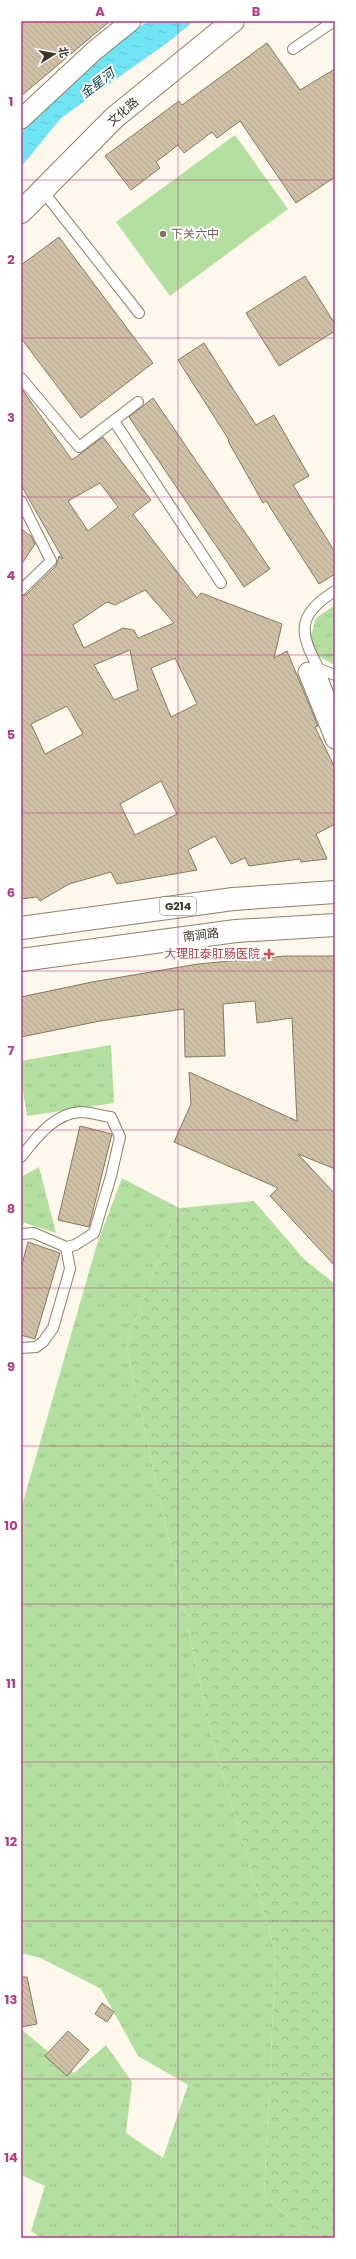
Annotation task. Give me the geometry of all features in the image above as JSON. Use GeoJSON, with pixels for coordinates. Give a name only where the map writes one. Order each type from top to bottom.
{"type":"FeatureCollection","features":[{"type":"Feature","properties":{"kind":"main road","name":"文化路"},"geometry":{"type":"LineString","coordinates":[[21,212],[114,118],[233,21]]}},
{"type":"Feature","properties":{"kind":"main road","name":"G214"},"geometry":{"type":"LineString","coordinates":[[21,928],[233,900],[335,892]]}},
{"type":"Feature","properties":{"kind":"main road","name":"南涧路"},"geometry":{"type":"LineString","coordinates":[[21,960],[236,931],[335,924]]}},
{"type":"Feature","properties":{"kind":"street"},"geometry":{"type":"LineString","coordinates":[[21,119],[94,51],[131,21]]}},
{"type":"Feature","properties":{"kind":"street"},"geometry":{"type":"LineString","coordinates":[[313,670],[335,739]]}},
{"type":"Feature","properties":{"kind":"lane"},"geometry":{"type":"LineString","coordinates":[[293,49],[334,21]]}},
{"type":"Feature","properties":{"kind":"lane"},"geometry":{"type":"LineString","coordinates":[[42,190],[139,313]]}},
{"type":"Feature","properties":{"kind":"lane"},"geometry":{"type":"LineString","coordinates":[[21,378],[79,447],[138,402]]}},
{"type":"Feature","properties":{"kind":"lane"},"geometry":{"type":"LineString","coordinates":[[114,421],[221,584]]}},
{"type":"Feature","properties":{"kind":"lane"},"geometry":{"type":"LineString","coordinates":[[21,501],[51,561],[21,590]]}},
{"type":"Feature","properties":{"kind":"lane"},"geometry":{"type":"LineString","coordinates":[[335,592],[319,601],[304,626],[306,643],[313,670],[335,711]]}},
{"type":"Feature","properties":{"kind":"lane"},"geometry":{"type":"LineString","coordinates":[[313,670],[335,675]]}},
{"type":"Feature","properties":{"kind":"lane"},"geometry":{"type":"LineString","coordinates":[[21,1156],[42,1131],[64,1115],[81,1112],[112,1117],[120,1137],[112,1176],[94,1233],[75,1245],[66,1247],[34,1233],[21,1234]]}},
{"type":"Feature","properties":{"kind":"lane"},"geometry":{"type":"LineString","coordinates":[[21,1348],[36,1347],[43,1342],[53,1328],[70,1269],[66,1247]]}},
{"type":"Feature","properties":{"kind":"green space"},"geometry":{"type":"Polygon","coordinates":[[[235,135],[288,209],[170,296],[116,222],[235,135]]]}},
{"type":"Feature","properties":{"kind":"green space"},"geometry":{"type":"Polygon","coordinates":[[[335,605],[335,665],[316,655],[309,642],[316,618],[335,605]]]}},
{"type":"Feature","properties":{"kind":"green space"},"geometry":{"type":"Polygon","coordinates":[[[111,1045],[114,1103],[27,1116],[21,1078],[21,1061],[111,1045]]]}},
{"type":"Feature","properties":{"kind":"green space"},"geometry":{"type":"Polygon","coordinates":[[[39,1167],[56,1233],[25,1223],[21,1224],[21,1177],[39,1167]]]}},
{"type":"Feature","properties":{"kind":"green space"},"geometry":{"type":"Polygon","coordinates":[[[122,1178],[179,1208],[126,1344],[213,1742],[276,1954],[264,2194],[302,2232],[317,2238],[41,2238],[31,2231],[45,2186],[21,2175],[21,2029],[74,2073],[106,2045],[132,2082],[126,2133],[163,2158],[188,2085],[138,2056],[101,1989],[41,1958],[21,1953],[21,1509],[97,1244],[122,1178]]]}},
{"type":"Feature","properties":{"kind":"green space"},"geometry":{"type":"Polygon","coordinates":[[[254,1201],[304,1259],[335,1284],[335,2238],[317,2238],[302,2232],[264,2194],[276,1954],[213,1742],[126,1344],[179,1208],[254,1201]]]}},
{"type":"Feature","properties":{"kind":"water","name":"金星河"},"geometry":{"type":"Polygon","coordinates":[[[148,21],[194,21],[167,43],[61,118],[21,167],[21,132],[94,58],[148,21]]]}},
{"type":"Feature","properties":{"kind":"building"},"geometry":{"type":"Polygon","coordinates":[[[21,21],[110,21],[21,96],[21,21]]]}},
{"type":"Feature","properties":{"kind":"building"},"geometry":{"type":"Polygon","coordinates":[[[267,43],[300,90],[335,69],[335,177],[296,203],[240,121],[217,138],[212,132],[184,153],[178,145],[156,162],[160,168],[131,190],[105,156],[179,101],[182,105],[267,43]]]}},
{"type":"Feature","properties":{"kind":"building"},"geometry":{"type":"Polygon","coordinates":[[[59,237],[153,363],[81,418],[21,338],[21,265],[59,237]]]}},
{"type":"Feature","properties":{"kind":"building"},"geometry":{"type":"Polygon","coordinates":[[[305,276],[335,324],[335,331],[279,366],[246,313],[305,276]]]}},
{"type":"Feature","properties":{"kind":"building"},"geometry":{"type":"Polygon","coordinates":[[[204,343],[256,425],[274,415],[309,476],[293,485],[335,552],[335,574],[319,584],[266,501],[263,503],[228,441],[229,440],[178,360],[204,343]]]}},
{"type":"Feature","properties":{"kind":"building"},"geometry":{"type":"Polygon","coordinates":[[[21,388],[72,460],[103,437],[151,500],[133,514],[197,598],[201,593],[282,624],[274,658],[287,651],[318,726],[315,727],[335,768],[335,824],[316,834],[327,859],[301,862],[300,859],[249,866],[245,858],[231,864],[215,836],[188,850],[197,870],[117,884],[111,872],[69,884],[40,901],[37,897],[21,899],[21,596],[26,595],[56,566],[59,556],[63,559],[21,485],[21,388]],[[100,483],[68,501],[88,531],[118,507],[100,483]],[[145,590],[115,605],[107,602],[73,625],[84,648],[123,628],[134,630],[138,638],[174,623],[145,590]],[[130,650],[94,665],[114,700],[138,690],[130,650]],[[175,658],[151,668],[171,717],[197,704],[175,658]],[[67,706],[31,724],[45,754],[83,734],[67,706]],[[161,781],[120,804],[135,835],[177,814],[161,781]]]}},
{"type":"Feature","properties":{"kind":"building"},"geometry":{"type":"Polygon","coordinates":[[[153,398],[270,569],[244,587],[129,417],[153,398]]]}},
{"type":"Feature","properties":{"kind":"building"},"geometry":{"type":"Polygon","coordinates":[[[21,529],[31,536],[35,544],[21,565],[21,529]]]}},
{"type":"Feature","properties":{"kind":"building"},"geometry":{"type":"Polygon","coordinates":[[[285,956],[335,956],[335,1169],[298,1154],[335,1194],[335,1266],[270,1196],[278,1188],[174,1142],[191,1104],[189,1072],[297,1121],[292,1018],[257,1023],[255,1001],[223,1004],[225,1056],[185,1057],[184,1009],[100,1021],[21,1037],[21,997],[92,982],[198,964],[285,956]]]}},
{"type":"Feature","properties":{"kind":"building"},"geometry":{"type":"Polygon","coordinates":[[[80,1126],[112,1134],[89,1227],[58,1220],[80,1126]]]}},
{"type":"Feature","properties":{"kind":"building"},"geometry":{"type":"Polygon","coordinates":[[[28,1242],[60,1253],[35,1339],[21,1335],[21,1268],[28,1242]]]}},
{"type":"Feature","properties":{"kind":"building"},"geometry":{"type":"Polygon","coordinates":[[[21,1977],[27,1977],[37,2024],[21,2027],[21,1977]]]}},
{"type":"Feature","properties":{"kind":"building"},"geometry":{"type":"Polygon","coordinates":[[[102,2003],[114,2012],[107,2022],[95,2014],[102,2003]]]}},
{"type":"Feature","properties":{"kind":"building"},"geometry":{"type":"Polygon","coordinates":[[[68,2031],[89,2050],[67,2076],[45,2056],[68,2031]]]}},
{"type":"Feature","properties":{"kind":"place","name":"下关六中"},"geometry":{"type":"Point","coordinates":[163,234]}},
{"type":"Feature","properties":{"kind":"place","name":"大理肛泰肛肠医院"},"geometry":{"type":"Point","coordinates":[269,954]}}]}
